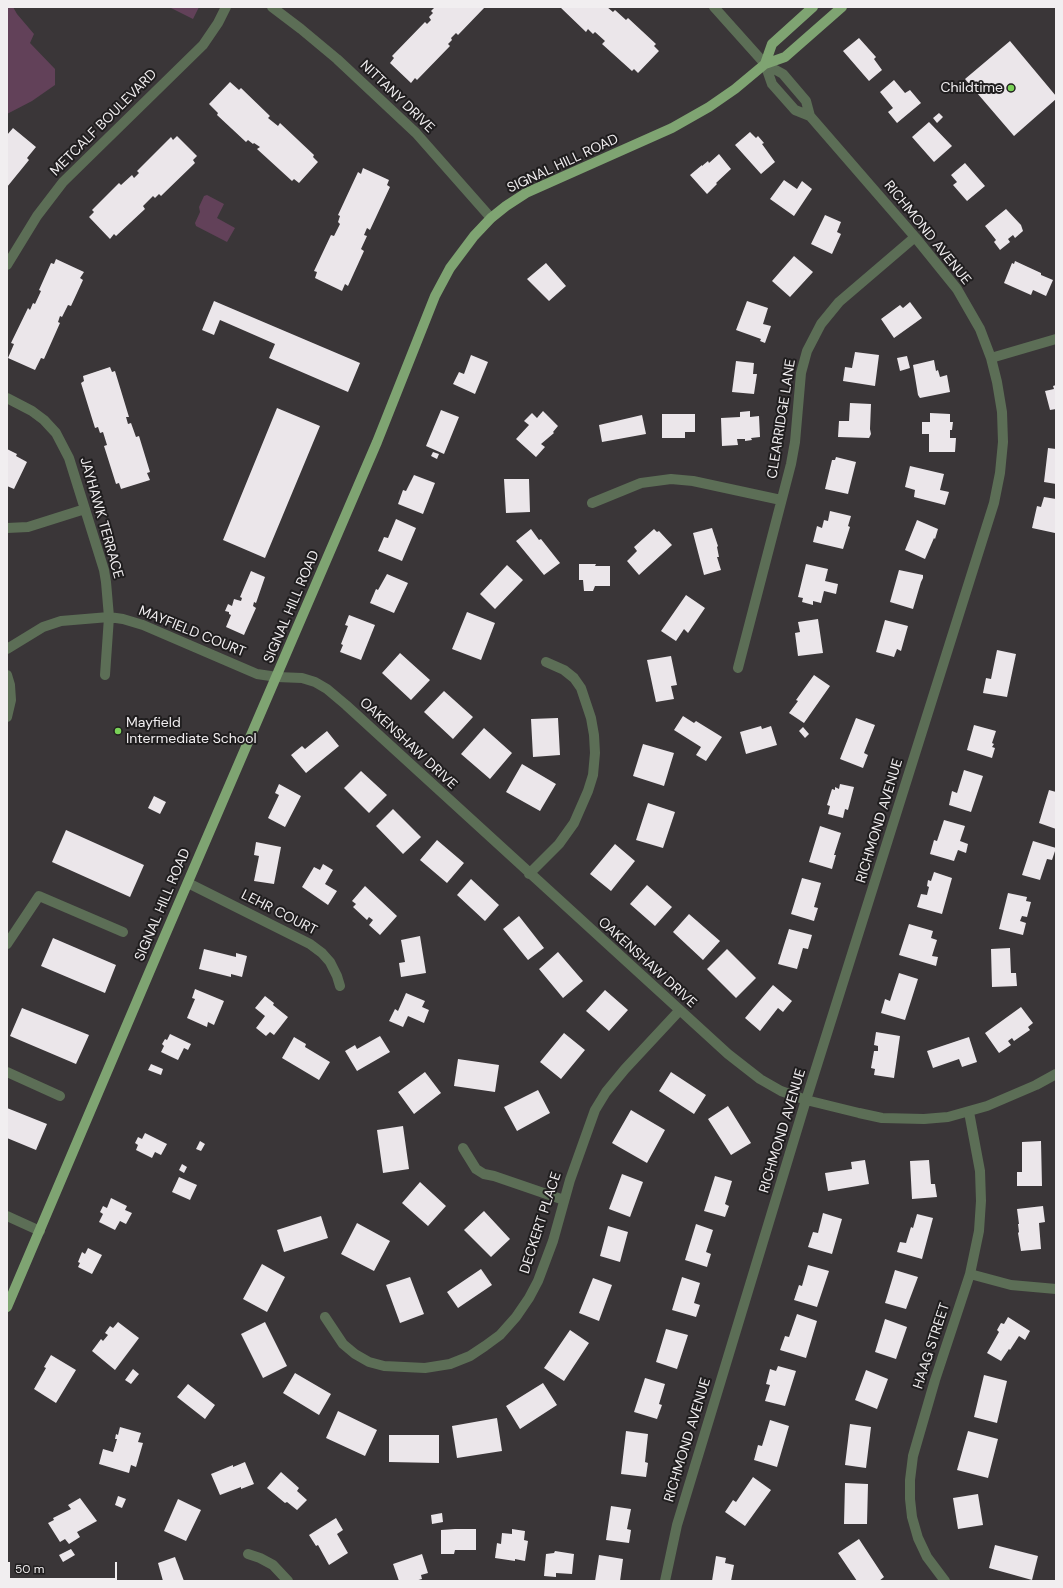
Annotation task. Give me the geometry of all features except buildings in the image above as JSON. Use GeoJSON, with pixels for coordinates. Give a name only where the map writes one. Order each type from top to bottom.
{"type":"FeatureCollection","features":[{"type":"Feature","properties":{"kind":"main road"},"geometry":{"type":"LineString","coordinates":[[765,64],[772,44],[813,7]]}},
{"type":"Feature","properties":{"kind":"main road","name":"SIGNAL HILL ROAD"},"geometry":{"type":"LineString","coordinates":[[7,1307],[377,442],[435,296],[453,263],[474,236],[491,218],[506,206],[526,193],[688,120],[722,98],[765,64],[785,57],[842,7]]}},
{"type":"Feature","properties":{"kind":"street","name":"METCALF BOULEVARD"},"geometry":{"type":"LineString","coordinates":[[8,259],[37,216],[64,182],[203,45],[218,23],[226,7]]}},
{"type":"Feature","properties":{"kind":"street","name":"NITTANY DRIVE"},"geometry":{"type":"LineString","coordinates":[[272,7],[337,59],[410,128],[491,218]]}},
{"type":"Feature","properties":{"kind":"street","name":"RICHMOND AVENUE"},"geometry":{"type":"LineString","coordinates":[[665,1581],[677,1525],[806,1100],[994,503],[1000,473],[1003,442],[1002,412],[991,358],[980,329],[948,276],[810,116],[806,101],[783,74],[765,64],[714,7]]}},
{"type":"Feature","properties":{"kind":"street","name":"RICHMOND AVENUE"},"geometry":{"type":"LineString","coordinates":[[765,64],[772,84],[795,110],[810,116]]}},
{"type":"Feature","properties":{"kind":"street","name":"CLEARRIDGE LANE"},"geometry":{"type":"LineString","coordinates":[[738,668],[782,500],[795,442],[801,373],[805,357],[813,338],[839,302],[915,237]]}},
{"type":"Feature","properties":{"kind":"street"},"geometry":{"type":"LineString","coordinates":[[991,358],[1056,339]]}},
{"type":"Feature","properties":{"kind":"street","name":"JAYHAWK TERRACE"},"geometry":{"type":"LineString","coordinates":[[7,398],[32,411],[44,420],[56,433],[69,458],[104,570],[108,593],[109,617],[105,675]]}},
{"type":"Feature","properties":{"kind":"street"},"geometry":{"type":"LineString","coordinates":[[592,503],[641,483],[671,479],[693,481],[782,500]]}},
{"type":"Feature","properties":{"kind":"street"},"geometry":{"type":"LineString","coordinates":[[7,528],[35,525],[85,509]]}},
{"type":"Feature","properties":{"kind":"street","name":"MAYFIELD COURT"},"geometry":{"type":"LineString","coordinates":[[7,648],[43,627],[61,621],[77,618],[109,617],[123,619],[143,625],[250,671],[277,677]]}},
{"type":"Feature","properties":{"kind":"street"},"geometry":{"type":"LineString","coordinates":[[529,874],[559,844],[574,823],[582,808],[588,791],[592,774],[594,753],[594,735],[591,718],[581,688],[574,678],[564,670],[546,662]]}},
{"type":"Feature","properties":{"kind":"street"},"geometry":{"type":"LineString","coordinates":[[7,675],[10,685],[11,700],[7,717]]}},
{"type":"Feature","properties":{"kind":"street","name":"OAKENSHAW DRIVE"},"geometry":{"type":"LineString","coordinates":[[277,677],[309,679],[327,689],[679,1010],[751,1072],[781,1091],[833,1108],[882,1118],[924,1119],[948,1117],[969,1112],[1006,1099],[1056,1074]]}},
{"type":"Feature","properties":{"kind":"street","name":"LEHR COURT"},"geometry":{"type":"LineString","coordinates":[[188,883],[310,944],[322,953],[330,962],[338,976],[340,986]]}},
{"type":"Feature","properties":{"kind":"street"},"geometry":{"type":"LineString","coordinates":[[7,944],[39,896],[123,932]]}},
{"type":"Feature","properties":{"kind":"street","name":"DECKERT PLACE"},"geometry":{"type":"LineString","coordinates":[[325,1317],[343,1344],[355,1354],[369,1362],[384,1366],[425,1368],[450,1364],[470,1356],[500,1334],[516,1318],[538,1282],[553,1241],[564,1200],[588,1126],[595,1110],[606,1092],[625,1069],[679,1010]]}},
{"type":"Feature","properties":{"kind":"street"},"geometry":{"type":"LineString","coordinates":[[7,1072],[60,1096]]}},
{"type":"Feature","properties":{"kind":"street","name":"HAAG STREET"},"geometry":{"type":"LineString","coordinates":[[945,1581],[927,1557],[918,1538],[912,1517],[910,1480],[913,1456],[935,1380],[970,1274],[979,1231],[981,1201],[980,1171],[969,1112]]}},
{"type":"Feature","properties":{"kind":"street"},"geometry":{"type":"LineString","coordinates":[[463,1148],[476,1169],[484,1174],[564,1200]]}},
{"type":"Feature","properties":{"kind":"street"},"geometry":{"type":"LineString","coordinates":[[7,1216],[40,1231]]}},
{"type":"Feature","properties":{"kind":"street"},"geometry":{"type":"LineString","coordinates":[[970,1274],[1011,1285],[1056,1289]]}},
{"type":"Feature","properties":{"kind":"street"},"geometry":{"type":"LineString","coordinates":[[248,1554],[273,1565],[288,1581]]}},
{"type":"Feature","properties":{"kind":"shaded area"},"geometry":{"type":"Polygon","coordinates":[[[7,7],[13,7],[34,34],[30,43],[55,69],[55,85],[32,101],[7,114],[7,7]]]}},
{"type":"Feature","properties":{"kind":"shaded area"},"geometry":{"type":"Polygon","coordinates":[[[169,7],[199,7],[193,19],[169,7]]]}},
{"type":"Feature","properties":{"kind":"shaded area"},"geometry":{"type":"Polygon","coordinates":[[[207,195],[224,204],[217,218],[235,228],[227,242],[196,226],[195,223],[200,212],[199,207],[204,196],[207,195]]]}},
{"type":"Feature","properties":{"kind":"place","name":"Childtime"},"geometry":{"type":"Point","coordinates":[1011,88]}},
{"type":"Feature","properties":{"kind":"place","name":"Mayfield Intermediate School"},"geometry":{"type":"Point","coordinates":[118,731]}}]}
